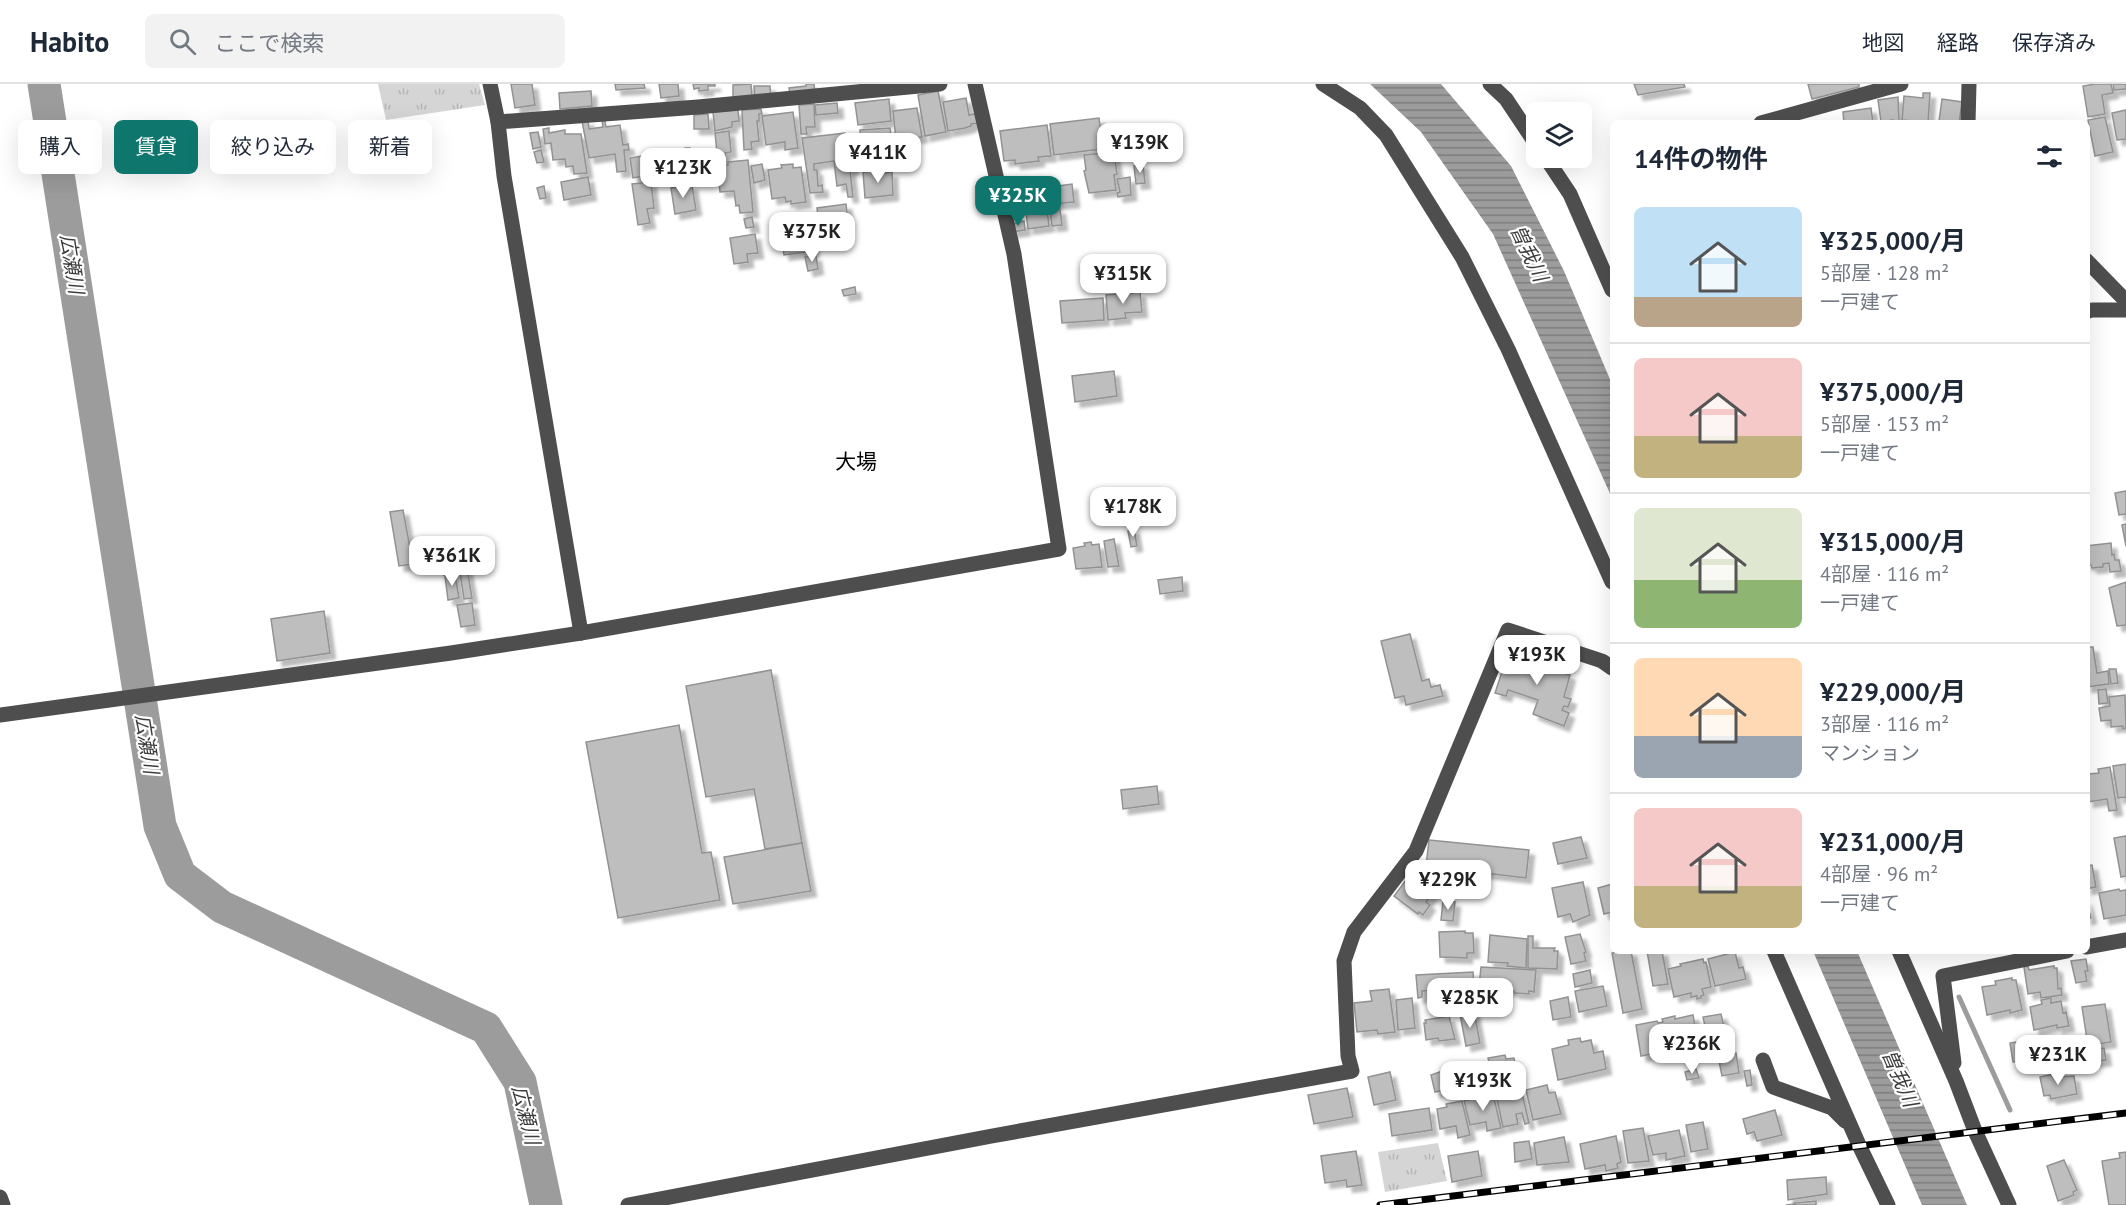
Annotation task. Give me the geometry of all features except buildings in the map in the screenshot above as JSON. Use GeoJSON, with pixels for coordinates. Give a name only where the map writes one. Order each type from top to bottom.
{"type":"FeatureCollection","features":[{"type":"Feature","properties":{"kind":"street"},"geometry":{"type":"LineString","coordinates":[[490,84],[581,633]]}},
{"type":"Feature","properties":{"kind":"street"},"geometry":{"type":"LineString","coordinates":[[498,122],[698,107],[940,84]]}},
{"type":"Feature","properties":{"kind":"street"},"geometry":{"type":"LineString","coordinates":[[0,715],[376,664],[581,633],[1059,549],[1014,254],[975,84]]}},
{"type":"Feature","properties":{"kind":"street"},"geometry":{"type":"LineString","coordinates":[[1323,84],[1360,108],[1386,135],[1462,257],[1508,349],[1610,578]]}},
{"type":"Feature","properties":{"kind":"street"},"geometry":{"type":"LineString","coordinates":[[1490,84],[1506,99],[1526,129]]}},
{"type":"Feature","properties":{"kind":"street"},"geometry":{"type":"LineString","coordinates":[[1772,120],[1901,84]]}},
{"type":"Feature","properties":{"kind":"street"},"geometry":{"type":"LineString","coordinates":[[1968,120],[1969,84]]}},
{"type":"Feature","properties":{"kind":"street"},"geometry":{"type":"LineString","coordinates":[[1552,168],[1570,194],[1610,285]]}},
{"type":"Feature","properties":{"kind":"street"},"geometry":{"type":"LineString","coordinates":[[2090,264],[2126,301]]}},
{"type":"Feature","properties":{"kind":"street"},"geometry":{"type":"LineString","coordinates":[[2090,311],[2126,310]]}},
{"type":"Feature","properties":{"kind":"street"},"geometry":{"type":"LineString","coordinates":[[628,1205],[1352,1071],[1348,1056],[1344,961],[1354,932],[1416,851],[1508,630],[1602,661],[1610,667]]}},
{"type":"Feature","properties":{"kind":"street"},"geometry":{"type":"LineString","coordinates":[[2090,946],[2126,940]]}},
{"type":"Feature","properties":{"kind":"street"},"geometry":{"type":"LineString","coordinates":[[1775,954],[1859,1145],[1888,1205]]}},
{"type":"Feature","properties":{"kind":"street"},"geometry":{"type":"LineString","coordinates":[[1900,954],[2009,1205]]}},
{"type":"Feature","properties":{"kind":"street"},"geometry":{"type":"LineString","coordinates":[[1956,1081],[1943,976],[2052,954]]}},
{"type":"Feature","properties":{"kind":"street"},"geometry":{"type":"LineString","coordinates":[[1763,1060],[1773,1087],[1832,1108],[1853,1130]]}},
{"type":"Feature","properties":{"kind":"street"},"geometry":{"type":"LineString","coordinates":[[0,1197],[3,1205]]}},
{"type":"Feature","properties":{"kind":"green space"},"geometry":{"type":"Polygon","coordinates":[[[378,84],[479,84],[485,105],[386,120],[378,84]]]}},
{"type":"Feature","properties":{"kind":"green space"},"geometry":{"type":"Polygon","coordinates":[[[1438,1143],[1447,1181],[1385,1192],[1378,1152],[1438,1143]]]}},
{"type":"Feature","properties":{"kind":"water","name":"曽我川"},"geometry":{"type":"Polygon","coordinates":[[[1370,84],[1441,84],[1511,166],[1564,271],[1610,379],[1610,494],[1493,234],[1421,132],[1370,84]]]}},
{"type":"Feature","properties":{"kind":"water","name":"曽我川"},"geometry":{"type":"Polygon","coordinates":[[[1814,954],[1858,954],[1967,1205],[1922,1205],[1814,954]]]}},
{"type":"Feature","properties":{"kind":"waterway","name":"広瀬川"},"geometry":{"type":"LineString","coordinates":[[44,84],[160,826],[180,875],[222,907],[486,1028],[520,1082],[546,1205]]}},
{"type":"Feature","properties":{"kind":"waterway"},"geometry":{"type":"LineString","coordinates":[[1959,997],[2010,1110]]}},
{"type":"Feature","properties":{"kind":"railway"},"geometry":{"type":"LineString","coordinates":[[1380,1205],[2126,1113]]}},
{"type":"Feature","properties":{"kind":"district","name":"大場"},"geometry":{"type":"Point","coordinates":[856,461]}}]}
